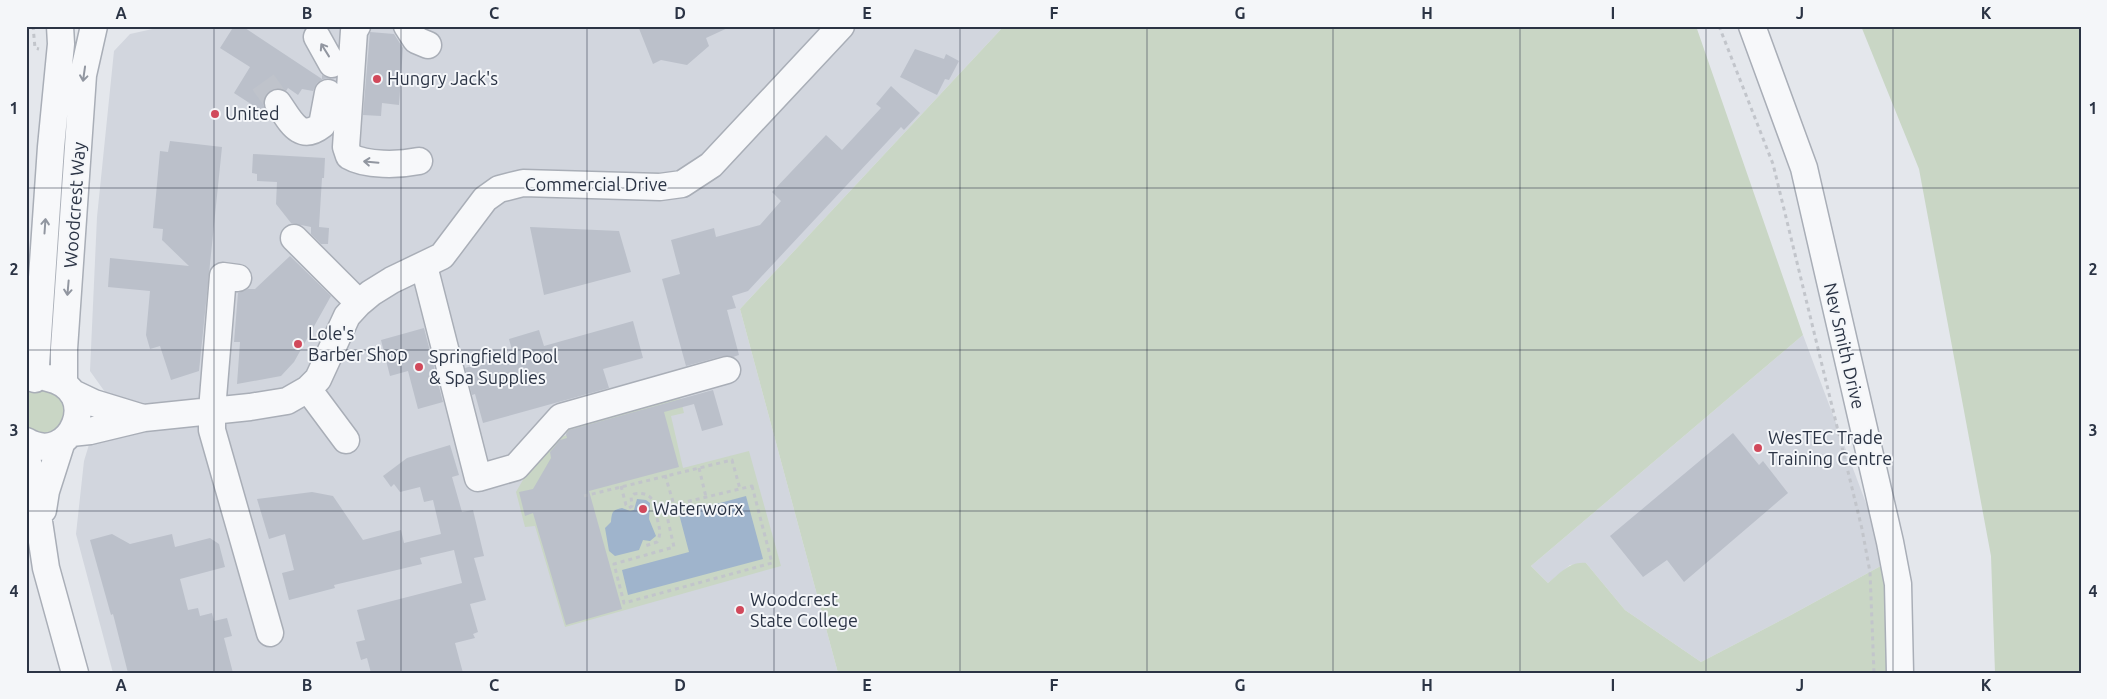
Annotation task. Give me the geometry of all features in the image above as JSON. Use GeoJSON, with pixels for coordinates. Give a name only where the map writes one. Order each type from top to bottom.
{"type":"FeatureCollection","features":[{"type":"Feature","properties":{"kind":"street","name":"Woodcrest Way"},"geometry":{"type":"LineString","coordinates":[[30,381],[61,44],[60,26]]}},
{"type":"Feature","properties":{"kind":"street","name":"Woodcrest Way"},"geometry":{"type":"LineString","coordinates":[[66,437],[76,424],[78,414],[77,403],[69,389],[64,349],[83,75],[94,26]]}},
{"type":"Feature","properties":{"kind":"street"},"geometry":{"type":"LineString","coordinates":[[357,26],[354,31],[346,147],[349,156],[357,160],[402,164],[419,161]]}},
{"type":"Feature","properties":{"kind":"street"},"geometry":{"type":"LineString","coordinates":[[407,26],[416,40],[428,45]]}},
{"type":"Feature","properties":{"kind":"street","name":"Commercial Drive"},"geometry":{"type":"LineString","coordinates":[[26,441],[39,446],[51,445],[66,437],[144,418],[287,401],[308,389],[318,379],[347,316],[359,303],[392,280],[442,256],[485,199],[499,189],[524,183],[660,187],[682,184],[700,174],[730,146],[841,26]]}},
{"type":"Feature","properties":{"kind":"street","name":"Nev Smith Drive"},"geometry":{"type":"LineString","coordinates":[[1752,26],[1804,168],[1890,542],[1898,584],[1900,673]]}},
{"type":"Feature","properties":{"kind":"street"},"geometry":{"type":"LineString","coordinates":[[316,37],[332,64]]}},
{"type":"Feature","properties":{"kind":"street"},"geometry":{"type":"LineString","coordinates":[[278,103],[296,129],[305,132],[315,131],[322,125],[328,93]]}},
{"type":"Feature","properties":{"kind":"street"},"geometry":{"type":"LineString","coordinates":[[294,238],[359,303]]}},
{"type":"Feature","properties":{"kind":"street"},"geometry":{"type":"LineString","coordinates":[[424,266],[478,478],[516,467],[561,417],[727,370]]}},
{"type":"Feature","properties":{"kind":"street"},"geometry":{"type":"LineString","coordinates":[[238,278],[223,276],[212,430],[270,634]]}},
{"type":"Feature","properties":{"kind":"street","name":"Commercial Drive"},"geometry":{"type":"LineString","coordinates":[[30,381],[50,378],[94,403],[144,418]]}},
{"type":"Feature","properties":{"kind":"street"},"geometry":{"type":"LineString","coordinates":[[308,389],[346,440]]}},
{"type":"Feature","properties":{"kind":"street"},"geometry":{"type":"LineString","coordinates":[[40,529],[46,492],[66,437]]}},
{"type":"Feature","properties":{"kind":"street"},"geometry":{"type":"LineString","coordinates":[[26,455],[33,482],[46,568],[75,673]]}},
{"type":"Feature","properties":{"kind":"path"},"geometry":{"type":"LineString","coordinates":[[1719,26],[1772,164],[1859,519],[1870,572],[1874,673]]}},
{"type":"Feature","properties":{"kind":"path"},"geometry":{"type":"LineString","coordinates":[[584,496],[732,460],[740,489]]}},
{"type":"Feature","properties":{"kind":"path"},"geometry":{"type":"LineString","coordinates":[[699,468],[706,497]]}},
{"type":"Feature","properties":{"kind":"path"},"geometry":{"type":"LineString","coordinates":[[665,475],[674,505]]}},
{"type":"Feature","properties":{"kind":"path"},"geometry":{"type":"LineString","coordinates":[[621,486],[626,505],[629,508],[632,506],[631,497],[634,494],[649,496],[655,502],[660,536],[657,542],[645,546]]}},
{"type":"Feature","properties":{"kind":"path"},"geometry":{"type":"LineString","coordinates":[[752,486],[772,562],[624,603],[614,564],[674,547],[665,507],[706,497],[752,486]]}},
{"type":"Feature","properties":{"kind":"shaded area"},"geometry":{"type":"Polygon","coordinates":[[[166,26],[1004,26],[740,309],[838,673],[113,673],[76,534],[84,461],[105,392],[90,371],[97,217],[114,51],[130,34],[166,26]]]}},
{"type":"Feature","properties":{"kind":"shaded area","name":"WesTEC Trade Training Centre"},"geometry":{"type":"Polygon","coordinates":[[[1803,335],[1888,562],[1701,662],[1625,610],[1586,563],[1570,565],[1548,583],[1531,566],[1803,335]]]}},
{"type":"Feature","properties":{"kind":"green space"},"geometry":{"type":"Polygon","coordinates":[[[1004,26],[1696,26],[1803,335],[1531,566],[1548,583],[1570,566],[1586,563],[1625,610],[1701,662],[1888,562],[1892,673],[838,673],[740,309],[1004,26]]]}},
{"type":"Feature","properties":{"kind":"green space"},"geometry":{"type":"Polygon","coordinates":[[[1861,26],[2081,26],[2081,673],[1995,673],[1991,556],[1919,169],[1861,26]]]}},
{"type":"Feature","properties":{"kind":"green space"},"geometry":{"type":"Polygon","coordinates":[[[38,387],[62,394],[66,425],[46,437],[26,429],[26,394],[38,387]]]}},
{"type":"Feature","properties":{"kind":"green space","name":"Waterworx"},"geometry":{"type":"Polygon","coordinates":[[[678,389],[684,413],[671,416],[683,468],[749,451],[781,566],[565,627],[535,526],[525,527],[516,492],[544,443],[567,435],[563,420],[678,389]]]}},
{"type":"Feature","properties":{"kind":"water"},"geometry":{"type":"Polygon","coordinates":[[[746,496],[763,559],[628,595],[622,570],[689,552],[679,514],[746,496]]]}},
{"type":"Feature","properties":{"kind":"water"},"geometry":{"type":"Polygon","coordinates":[[[637,499],[646,500],[650,503],[649,519],[656,536],[650,541],[643,540],[639,550],[615,556],[609,551],[605,528],[611,522],[614,511],[622,508],[630,511],[634,510],[637,499]]]}},
{"type":"Feature","properties":{"kind":"building"},"geometry":{"type":"Polygon","coordinates":[[[234,26],[242,26],[322,79],[322,75],[329,78],[317,83],[313,91],[302,89],[298,95],[288,88],[286,91],[278,88],[270,90],[265,96],[263,104],[268,115],[234,93],[250,67],[220,48],[234,26]]]}},
{"type":"Feature","properties":{"kind":"building"},"geometry":{"type":"Polygon","coordinates":[[[638,26],[732,26],[706,38],[709,46],[687,65],[661,60],[653,64],[638,26]]]}},
{"type":"Feature","properties":{"kind":"building","name":"Hungry Jack's"},"geometry":{"type":"Polygon","coordinates":[[[370,32],[394,34],[403,48],[399,105],[382,103],[381,116],[363,115],[370,32]]]}},
{"type":"Feature","properties":{"kind":"building"},"geometry":{"type":"Polygon","coordinates":[[[915,49],[944,59],[946,54],[959,61],[949,80],[945,79],[937,95],[900,77],[915,49]]]}},
{"type":"Feature","properties":{"kind":"building"},"geometry":{"type":"Polygon","coordinates":[[[891,86],[920,113],[904,130],[901,127],[748,291],[732,296],[736,308],[727,310],[739,355],[733,357],[723,356],[686,366],[662,279],[680,274],[671,240],[714,228],[716,237],[760,225],[781,201],[772,192],[826,135],[842,150],[881,108],[876,104],[891,86]]]}},
{"type":"Feature","properties":{"kind":"building"},"geometry":{"type":"Polygon","coordinates":[[[170,141],[222,147],[199,371],[171,380],[160,346],[150,349],[146,335],[150,291],[108,287],[110,258],[189,266],[162,240],[163,229],[153,228],[160,151],[168,152],[170,141]]]}},
{"type":"Feature","properties":{"kind":"building"},"geometry":{"type":"Polygon","coordinates":[[[253,154],[325,158],[319,227],[329,228],[328,244],[321,244],[311,234],[311,227],[291,223],[276,204],[277,182],[257,181],[257,174],[252,173],[253,154]]]}},
{"type":"Feature","properties":{"kind":"building"},"geometry":{"type":"Polygon","coordinates":[[[530,227],[619,231],[631,272],[544,295],[530,227]]]}},
{"type":"Feature","properties":{"kind":"building"},"geometry":{"type":"Polygon","coordinates":[[[290,256],[331,296],[294,362],[281,376],[237,384],[240,342],[234,342],[238,293],[248,289],[255,289],[290,256]]]}},
{"type":"Feature","properties":{"kind":"building"},"geometry":{"type":"Polygon","coordinates":[[[633,321],[643,358],[603,369],[609,388],[483,423],[475,394],[472,395],[465,368],[513,354],[509,339],[539,330],[544,346],[633,321]]]}},
{"type":"Feature","properties":{"kind":"building"},"geometry":{"type":"Polygon","coordinates":[[[424,328],[443,402],[418,409],[408,371],[390,376],[381,340],[424,328]]]}},
{"type":"Feature","properties":{"kind":"building"},"geometry":{"type":"Polygon","coordinates":[[[713,390],[723,425],[702,431],[694,404],[664,412],[679,467],[589,491],[622,609],[566,625],[533,513],[525,516],[519,492],[533,489],[551,458],[550,452],[560,440],[567,438],[566,434],[569,430],[713,390]]]}},
{"type":"Feature","properties":{"kind":"building"},"geometry":{"type":"Polygon","coordinates":[[[1733,433],[1759,465],[1763,461],[1788,493],[1684,582],[1667,560],[1643,577],[1610,536],[1733,433]]]}},
{"type":"Feature","properties":{"kind":"building"},"geometry":{"type":"Polygon","coordinates":[[[450,445],[459,475],[452,477],[462,512],[473,510],[484,556],[474,558],[486,600],[470,604],[478,632],[473,634],[475,638],[455,643],[463,673],[371,673],[367,658],[361,660],[356,642],[365,640],[357,610],[462,583],[454,550],[420,558],[422,564],[334,585],[335,588],[289,600],[282,573],[294,570],[285,534],[269,539],[257,499],[312,492],[333,496],[363,540],[401,530],[404,543],[441,534],[433,500],[424,502],[420,487],[400,492],[394,484],[391,487],[383,476],[407,458],[450,445]]]}},
{"type":"Feature","properties":{"kind":"building"},"geometry":{"type":"Polygon","coordinates":[[[112,534],[130,544],[172,534],[175,547],[210,538],[219,544],[225,567],[180,579],[188,610],[198,608],[200,616],[212,613],[214,621],[227,618],[232,636],[224,638],[233,673],[128,673],[113,614],[111,615],[90,540],[112,534]]]}},
{"type":"Feature","properties":{"kind":"tunnel"},"geometry":{"type":"LineString","coordinates":[[263,82],[278,103]]}},
{"type":"Feature","properties":{"kind":"place","name":"Hungry Jack's"},"geometry":{"type":"Point","coordinates":[377,79]}},
{"type":"Feature","properties":{"kind":"place","name":"United"},"geometry":{"type":"Point","coordinates":[215,114]}},
{"type":"Feature","properties":{"kind":"place","name":"Lole's Barber Shop"},"geometry":{"type":"Point","coordinates":[298,344]}},
{"type":"Feature","properties":{"kind":"place","name":"Springfield Pool & Spa Supplies"},"geometry":{"type":"Point","coordinates":[419,367]}},
{"type":"Feature","properties":{"kind":"place","name":"WesTEC Trade Training Centre"},"geometry":{"type":"Point","coordinates":[1758,448]}},
{"type":"Feature","properties":{"kind":"place","name":"Waterworx"},"geometry":{"type":"Point","coordinates":[643,509]}},
{"type":"Feature","properties":{"kind":"place","name":"Woodcrest State College"},"geometry":{"type":"Point","coordinates":[740,610]}}]}
